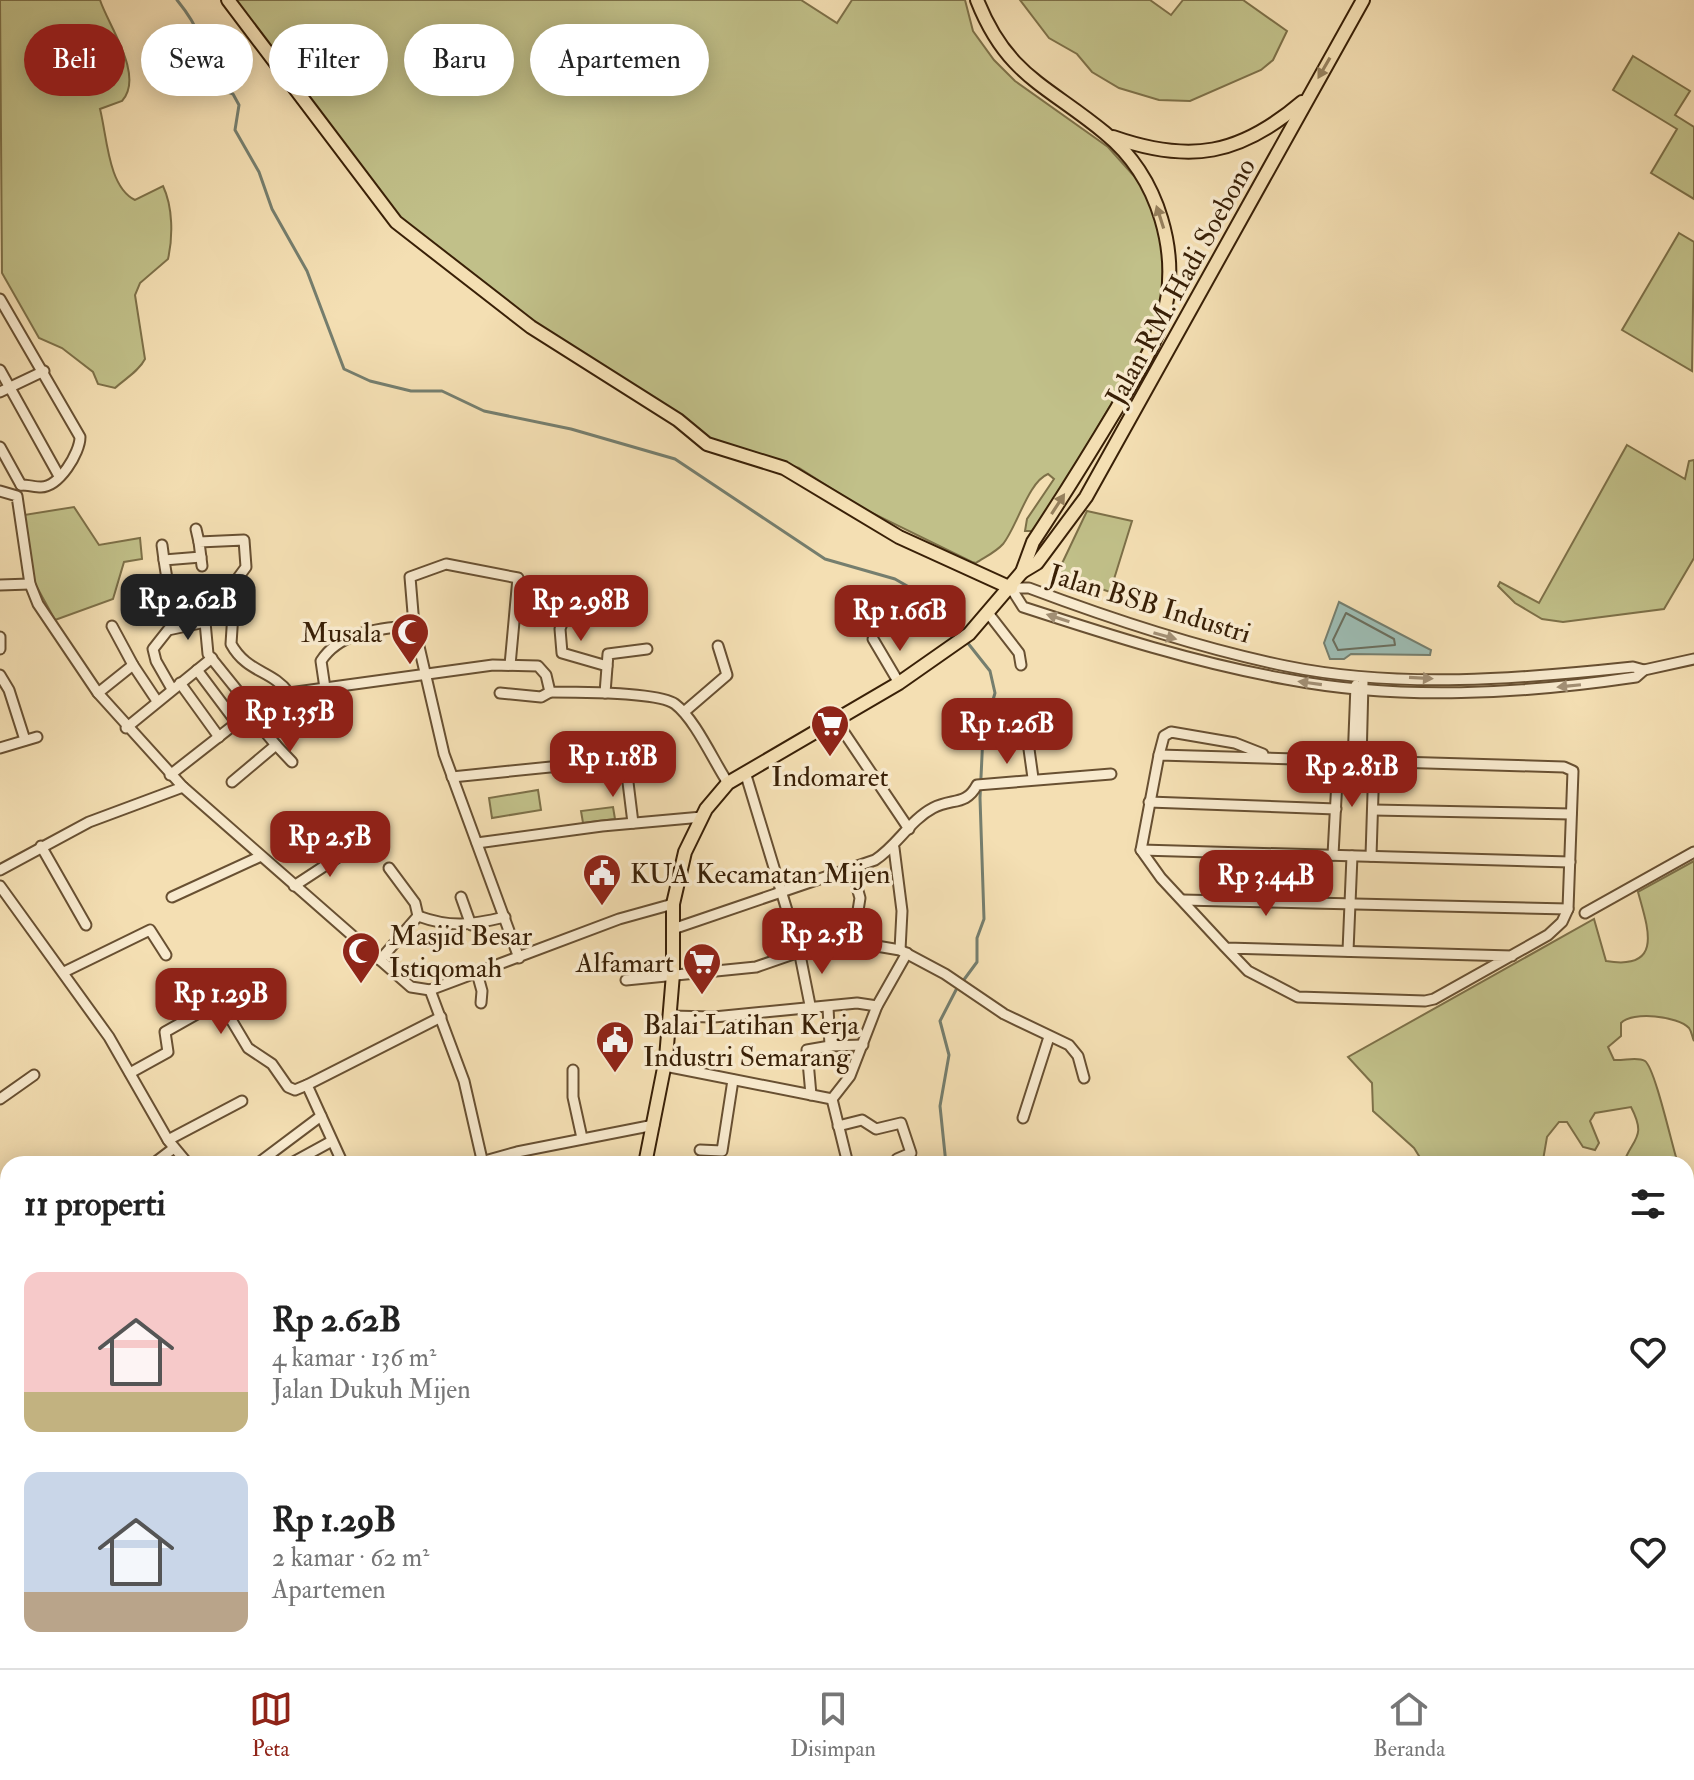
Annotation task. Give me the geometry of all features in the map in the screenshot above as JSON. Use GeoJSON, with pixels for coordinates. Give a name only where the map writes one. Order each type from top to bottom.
{"type":"FeatureCollection","features":[{"type":"Feature","properties":{"kind":"main road"},"geometry":{"type":"LineString","coordinates":[[228,0],[396,222],[531,327],[678,420],[707,444],[784,468],[899,537],[1011,588]]}},
{"type":"Feature","properties":{"kind":"main road","name":"Jalan RM. Hadi Soebono"},"geometry":{"type":"LineString","coordinates":[[647,1156],[665,1066],[673,974],[673,904],[685,852],[702,817],[728,783],[899,683],[969,634],[1022,572],[1033,542],[1146,359],[1162,322],[1170,283],[1165,231],[1156,203],[1130,159],[1109,135],[1019,70],[998,45],[977,0]]}},
{"type":"Feature","properties":{"kind":"main road","name":"Jalan RM. Hadi Soebono"},"geometry":{"type":"LineString","coordinates":[[1022,572],[1037,563],[1086,497],[1363,0]]}},
{"type":"Feature","properties":{"kind":"main road"},"geometry":{"type":"LineString","coordinates":[[1109,135],[1165,152],[1223,149],[1275,125],[1307,97]]}},
{"type":"Feature","properties":{"kind":"street"},"geometry":{"type":"LineString","coordinates":[[1,306],[44,371],[80,437],[77,453],[59,476],[43,487],[21,485]]}},
{"type":"Feature","properties":{"kind":"street"},"geometry":{"type":"LineString","coordinates":[[0,370],[59,476]]}},
{"type":"Feature","properties":{"kind":"street"},"geometry":{"type":"LineString","coordinates":[[0,392],[44,371]]}},
{"type":"Feature","properties":{"kind":"street"},"geometry":{"type":"LineString","coordinates":[[0,447],[21,485],[17,496],[30,584],[38,604],[98,693],[170,775],[259,857],[411,987],[430,990],[642,911],[673,904]]}},
{"type":"Feature","properties":{"kind":"street"},"geometry":{"type":"LineString","coordinates":[[0,491],[17,496]]}},
{"type":"Feature","properties":{"kind":"street"},"geometry":{"type":"LineString","coordinates":[[164,560],[202,561],[196,529]]}},
{"type":"Feature","properties":{"kind":"street"},"geometry":{"type":"LineString","coordinates":[[199,542],[244,540],[246,567],[235,582],[231,644],[258,672],[278,678],[289,693]]}},
{"type":"Feature","properties":{"kind":"street"},"geometry":{"type":"LineString","coordinates":[[162,545],[167,579]]}},
{"type":"Feature","properties":{"kind":"street"},"geometry":{"type":"LineString","coordinates":[[510,665],[518,578],[446,564],[414,574],[409,580],[414,625],[452,777],[519,958]]}},
{"type":"Feature","properties":{"kind":"street"},"geometry":{"type":"LineString","coordinates":[[0,585],[30,584]]}},
{"type":"Feature","properties":{"kind":"street","name":"Jalan BSB Industri"},"geometry":{"type":"LineString","coordinates":[[1011,588],[1029,588],[1160,635],[1288,666],[1360,675],[1498,678],[1633,667],[1644,670],[1694,659]]}},
{"type":"Feature","properties":{"kind":"street","name":"Jalan BSB Industri"},"geometry":{"type":"LineString","coordinates":[[1011,588],[1023,607],[1153,648],[1285,679],[1360,688],[1499,692],[1636,677],[1644,670]]}},
{"type":"Feature","properties":{"kind":"street"},"geometry":{"type":"LineString","coordinates":[[210,607],[205,622],[205,645],[276,745],[292,762]]}},
{"type":"Feature","properties":{"kind":"street"},"geometry":{"type":"LineString","coordinates":[[567,610],[560,629],[562,653],[607,666]]}},
{"type":"Feature","properties":{"kind":"street"},"geometry":{"type":"LineString","coordinates":[[988,613],[1019,653],[1021,665]]}},
{"type":"Feature","properties":{"kind":"street"},"geometry":{"type":"LineString","coordinates":[[205,622],[168,630],[153,649],[156,661],[219,737]]}},
{"type":"Feature","properties":{"kind":"street"},"geometry":{"type":"LineString","coordinates":[[325,688],[321,661],[329,650],[358,633],[414,625]]}},
{"type":"Feature","properties":{"kind":"street"},"geometry":{"type":"LineString","coordinates":[[112,626],[157,701]]}},
{"type":"Feature","properties":{"kind":"street"},"geometry":{"type":"LineString","coordinates":[[0,637],[0,649]]}},
{"type":"Feature","properties":{"kind":"street"},"geometry":{"type":"LineString","coordinates":[[873,639],[899,683]]}},
{"type":"Feature","properties":{"kind":"street"},"geometry":{"type":"LineString","coordinates":[[684,712],[727,675],[718,646]]}},
{"type":"Feature","properties":{"kind":"street"},"geometry":{"type":"LineString","coordinates":[[605,693],[610,652],[647,649]]}},
{"type":"Feature","properties":{"kind":"street"},"geometry":{"type":"LineString","coordinates":[[126,728],[212,658]]}},
{"type":"Feature","properties":{"kind":"street"},"geometry":{"type":"LineString","coordinates":[[98,693],[133,665]]}},
{"type":"Feature","properties":{"kind":"street"},"geometry":{"type":"LineString","coordinates":[[170,775],[251,711],[289,693],[510,665],[538,666],[546,675],[550,692]]}},
{"type":"Feature","properties":{"kind":"street"},"geometry":{"type":"LineString","coordinates":[[197,670],[236,722]]}},
{"type":"Feature","properties":{"kind":"street"},"geometry":{"type":"LineString","coordinates":[[0,675],[9,690],[25,740]]}},
{"type":"Feature","properties":{"kind":"street"},"geometry":{"type":"LineString","coordinates":[[1357,762],[1360,675]]}},
{"type":"Feature","properties":{"kind":"street"},"geometry":{"type":"LineString","coordinates":[[500,693],[541,697],[550,692],[605,693],[671,701],[684,712],[728,783]]}},
{"type":"Feature","properties":{"kind":"street"},"geometry":{"type":"LineString","coordinates":[[835,719],[909,829]]}},
{"type":"Feature","properties":{"kind":"street"},"geometry":{"type":"LineString","coordinates":[[1159,755],[1570,768],[1573,771],[1568,909],[1562,922],[1548,935],[1434,999],[1322,999],[1289,993],[1248,971],[1182,900],[1141,850],[1149,802],[1159,755],[1164,736],[1171,732],[1235,743],[1270,757]]}},
{"type":"Feature","properties":{"kind":"street"},"geometry":{"type":"LineString","coordinates":[[0,748],[37,737]]}},
{"type":"Feature","properties":{"kind":"street"},"geometry":{"type":"LineString","coordinates":[[1028,742],[1033,778]]}},
{"type":"Feature","properties":{"kind":"street"},"geometry":{"type":"LineString","coordinates":[[232,782],[276,745]]}},
{"type":"Feature","properties":{"kind":"street"},"geometry":{"type":"LineString","coordinates":[[452,777],[620,760],[626,766],[633,823]]}},
{"type":"Feature","properties":{"kind":"street"},"geometry":{"type":"LineString","coordinates":[[1333,855],[1338,761]]}},
{"type":"Feature","properties":{"kind":"street"},"geometry":{"type":"LineString","coordinates":[[1371,856],[1374,762]]}},
{"type":"Feature","properties":{"kind":"street"},"geometry":{"type":"LineString","coordinates":[[745,772],[799,950],[811,1010]]}},
{"type":"Feature","properties":{"kind":"street"},"geometry":{"type":"LineString","coordinates":[[673,929],[852,870],[894,848],[909,829],[933,808],[970,797],[982,785],[1033,778],[1111,774]]}},
{"type":"Feature","properties":{"kind":"street"},"geometry":{"type":"LineString","coordinates":[[0,870],[89,822],[183,787]]}},
{"type":"Feature","properties":{"kind":"street"},"geometry":{"type":"LineString","coordinates":[[1149,802],[1336,809]]}},
{"type":"Feature","properties":{"kind":"street"},"geometry":{"type":"LineString","coordinates":[[1373,810],[1571,814]]}},
{"type":"Feature","properties":{"kind":"street"},"geometry":{"type":"LineString","coordinates":[[477,843],[702,817]]}},
{"type":"Feature","properties":{"kind":"street"},"geometry":{"type":"LineString","coordinates":[[41,846],[86,925]]}},
{"type":"Feature","properties":{"kind":"street"},"geometry":{"type":"LineString","coordinates":[[294,886],[352,848]]}},
{"type":"Feature","properties":{"kind":"street"},"geometry":{"type":"LineString","coordinates":[[832,1099],[850,1076],[877,1006],[904,952],[894,848]]}},
{"type":"Feature","properties":{"kind":"street"},"geometry":{"type":"LineString","coordinates":[[1141,850],[1570,862]]}},
{"type":"Feature","properties":{"kind":"street"},"geometry":{"type":"LineString","coordinates":[[1585,913],[1694,852]]}},
{"type":"Feature","properties":{"kind":"street"},"geometry":{"type":"LineString","coordinates":[[1348,951],[1352,856]]}},
{"type":"Feature","properties":{"kind":"street"},"geometry":{"type":"LineString","coordinates":[[172,897],[259,857]]}},
{"type":"Feature","properties":{"kind":"street"},"geometry":{"type":"LineString","coordinates":[[389,868],[415,903],[418,916]]}},
{"type":"Feature","properties":{"kind":"street"},"geometry":{"type":"LineString","coordinates":[[852,870],[860,898],[853,942]]}},
{"type":"Feature","properties":{"kind":"street"},"geometry":{"type":"LineString","coordinates":[[0,886],[64,972],[181,1156]]}},
{"type":"Feature","properties":{"kind":"street"},"geometry":{"type":"LineString","coordinates":[[461,897],[471,925]]}},
{"type":"Feature","properties":{"kind":"street"},"geometry":{"type":"LineString","coordinates":[[1182,900],[1568,909]]}},
{"type":"Feature","properties":{"kind":"street"},"geometry":{"type":"LineString","coordinates":[[418,916],[440,924],[471,925],[505,917]]}},
{"type":"Feature","properties":{"kind":"street"},"geometry":{"type":"LineString","coordinates":[[380,960],[418,916]]}},
{"type":"Feature","properties":{"kind":"street"},"geometry":{"type":"LineString","coordinates":[[64,972],[150,930],[166,955]]}},
{"type":"Feature","properties":{"kind":"street"},"geometry":{"type":"LineString","coordinates":[[626,980],[756,967],[825,943],[853,942],[904,952],[1075,1050],[1084,1078]]}},
{"type":"Feature","properties":{"kind":"street"},"geometry":{"type":"LineString","coordinates":[[1226,948],[1512,956]]}},
{"type":"Feature","properties":{"kind":"street"},"geometry":{"type":"LineString","coordinates":[[477,973],[482,991],[481,1003]]}},
{"type":"Feature","properties":{"kind":"street"},"geometry":{"type":"LineString","coordinates":[[430,990],[464,1081],[479,1156]]}},
{"type":"Feature","properties":{"kind":"street"},"geometry":{"type":"LineString","coordinates":[[130,1073],[168,1052],[165,1032],[220,1001],[248,1048],[272,1064],[288,1087],[295,1090],[441,1017]]}},
{"type":"Feature","properties":{"kind":"street"},"geometry":{"type":"LineString","coordinates":[[670,1016],[714,1017],[867,1003],[877,1006]]}},
{"type":"Feature","properties":{"kind":"street"},"geometry":{"type":"LineString","coordinates":[[828,1007],[830,1046]]}},
{"type":"Feature","properties":{"kind":"street"},"geometry":{"type":"LineString","coordinates":[[1023,1118],[1049,1037]]}},
{"type":"Feature","properties":{"kind":"street"},"geometry":{"type":"LineString","coordinates":[[811,1095],[807,1050],[863,1045]]}},
{"type":"Feature","properties":{"kind":"street"},"geometry":{"type":"LineString","coordinates":[[665,1066],[832,1099]]}},
{"type":"Feature","properties":{"kind":"street"},"geometry":{"type":"LineString","coordinates":[[573,1070],[573,1097],[582,1138]]}},
{"type":"Feature","properties":{"kind":"street"},"geometry":{"type":"LineString","coordinates":[[0,1099],[34,1075]]}},
{"type":"Feature","properties":{"kind":"street"},"geometry":{"type":"LineString","coordinates":[[700,1150],[722,1151],[733,1080]]}},
{"type":"Feature","properties":{"kind":"street"},"geometry":{"type":"LineString","coordinates":[[307,1085],[339,1156]]}},
{"type":"Feature","properties":{"kind":"street"},"geometry":{"type":"LineString","coordinates":[[832,1099],[846,1156]]}},
{"type":"Feature","properties":{"kind":"street"},"geometry":{"type":"LineString","coordinates":[[160,1156],[171,1144],[242,1101]]}},
{"type":"Feature","properties":{"kind":"street"},"geometry":{"type":"LineString","coordinates":[[269,1156],[321,1116]]}},
{"type":"Feature","properties":{"kind":"street"},"geometry":{"type":"LineString","coordinates":[[838,1126],[862,1120],[876,1129],[901,1123],[911,1153],[904,1156]]}},
{"type":"Feature","properties":{"kind":"street"},"geometry":{"type":"LineString","coordinates":[[509,1156],[654,1125]]}},
{"type":"Feature","properties":{"kind":"street"},"geometry":{"type":"LineString","coordinates":[[303,1156],[332,1141]]}},
{"type":"Feature","properties":{"kind":"street"},"geometry":{"type":"LineString","coordinates":[[277,1148],[282,1156]]}},
{"type":"Feature","properties":{"kind":"shaded area"},"geometry":{"type":"Polygon","coordinates":[[[0,0],[100,0],[111,24],[24,24],[24,96],[125,96],[122,101],[100,109],[114,173],[126,193],[135,200],[163,186],[171,222],[168,259],[140,283],[135,295],[145,359],[115,388],[98,384],[93,372],[62,348],[39,338],[2,273],[0,0]]]}},
{"type":"Feature","properties":{"kind":"shaded area"},"geometry":{"type":"Polygon","coordinates":[[[234,0],[801,0],[837,23],[852,0],[965,0],[973,31],[994,60],[1015,81],[1108,147],[1143,186],[1154,207],[1163,251],[1162,303],[1139,357],[1043,520],[1032,531],[1025,531],[1027,519],[1054,479],[1048,474],[1034,486],[1003,544],[976,563],[972,562],[862,508],[799,468],[709,439],[534,323],[399,219],[306,96],[388,96],[388,24],[269,24],[269,46],[234,0]]]}},
{"type":"Feature","properties":{"kind":"shaded area"},"geometry":{"type":"Polygon","coordinates":[[[1020,0],[1150,0],[1171,15],[1183,0],[1243,0],[1287,31],[1273,60],[1261,70],[1190,101],[1159,100],[1119,88],[1092,72],[1077,54],[1049,38],[1020,0]]]}},
{"type":"Feature","properties":{"kind":"shaded area"},"geometry":{"type":"Polygon","coordinates":[[[1633,56],[1690,91],[1675,115],[1694,127],[1694,199],[1651,173],[1677,129],[1613,90],[1633,56]]]}},
{"type":"Feature","properties":{"kind":"shaded area"},"geometry":{"type":"Polygon","coordinates":[[[125,58],[129,78],[125,96],[125,58]]]}},
{"type":"Feature","properties":{"kind":"shaded area"},"geometry":{"type":"Polygon","coordinates":[[[1679,233],[1694,242],[1692,371],[1622,330],[1679,233]]]}},
{"type":"Feature","properties":{"kind":"shaded area"},"geometry":{"type":"Polygon","coordinates":[[[1627,445],[1685,479],[1689,461],[1694,460],[1694,558],[1664,609],[1563,622],[1542,619],[1515,603],[1498,586],[1500,582],[1539,603],[1627,445]]]}},
{"type":"Feature","properties":{"kind":"shaded area"},"geometry":{"type":"Polygon","coordinates":[[[74,507],[99,545],[140,538],[142,559],[124,562],[113,599],[55,620],[33,580],[24,515],[74,507]]]}},
{"type":"Feature","properties":{"kind":"shaded area"},"geometry":{"type":"Polygon","coordinates":[[[1087,511],[1132,521],[1110,592],[1057,574],[1087,511]]]}},
{"type":"Feature","properties":{"kind":"shaded area"},"geometry":{"type":"Polygon","coordinates":[[[538,790],[541,810],[492,818],[489,798],[538,790]]]}},
{"type":"Feature","properties":{"kind":"shaded area"},"geometry":{"type":"Polygon","coordinates":[[[613,807],[615,819],[583,823],[581,811],[613,807]]]}},
{"type":"Feature","properties":{"kind":"shaded area"},"geometry":{"type":"Polygon","coordinates":[[[1694,861],[1694,1041],[1690,1030],[1675,1020],[1644,1016],[1621,1023],[1621,1036],[1608,1047],[1614,1060],[1638,1059],[1645,1061],[1649,1067],[1676,1156],[1627,1156],[1638,1132],[1631,1107],[1595,1113],[1590,1121],[1599,1143],[1595,1150],[1583,1147],[1567,1122],[1559,1122],[1547,1137],[1544,1156],[1419,1156],[1373,1111],[1372,1083],[1348,1057],[1594,919],[1606,961],[1637,960],[1648,944],[1638,892],[1694,861]]]}},
{"type":"Feature","properties":{"kind":"water"},"geometry":{"type":"Polygon","coordinates":[[[1339,602],[1431,650],[1430,655],[1351,654],[1344,659],[1330,659],[1324,643],[1339,602]]]}},
{"type":"Feature","properties":{"kind":"waterway"},"geometry":{"type":"LineString","coordinates":[[177,0],[198,33],[213,79],[233,94],[239,105],[235,130],[259,172],[272,209],[307,271],[344,369],[370,381],[411,391],[442,391],[484,411],[571,429],[675,459],[825,559],[895,579],[935,602],[963,635]]}},
{"type":"Feature","properties":{"kind":"waterway"},"geometry":{"type":"LineString","coordinates":[[963,981],[977,962],[977,938],[984,919],[980,798],[983,735],[995,693],[990,671],[967,642]]}},
{"type":"Feature","properties":{"kind":"waterway"},"geometry":{"type":"LineString","coordinates":[[945,1156],[940,1106],[949,1055],[940,1021],[957,988]]}},
{"type":"Feature","properties":{"kind":"place","name":"Musala"},"geometry":{"type":"Point","coordinates":[410,666]}},
{"type":"Feature","properties":{"kind":"place","name":"Indomaret"},"geometry":{"type":"Point","coordinates":[830,758]}},
{"type":"Feature","properties":{"kind":"place","name":"KUA Kecamatan Mijen"},"geometry":{"type":"Point","coordinates":[602,907]}},
{"type":"Feature","properties":{"kind":"place","name":"Masjid Besar Istiqomah"},"geometry":{"type":"Point","coordinates":[361,985]}},
{"type":"Feature","properties":{"kind":"place","name":"Alfamart"},"geometry":{"type":"Point","coordinates":[702,996]}},
{"type":"Feature","properties":{"kind":"place","name":"Balai Latihan Kerja Industri Semarang"},"geometry":{"type":"Point","coordinates":[615,1074]}}]}
